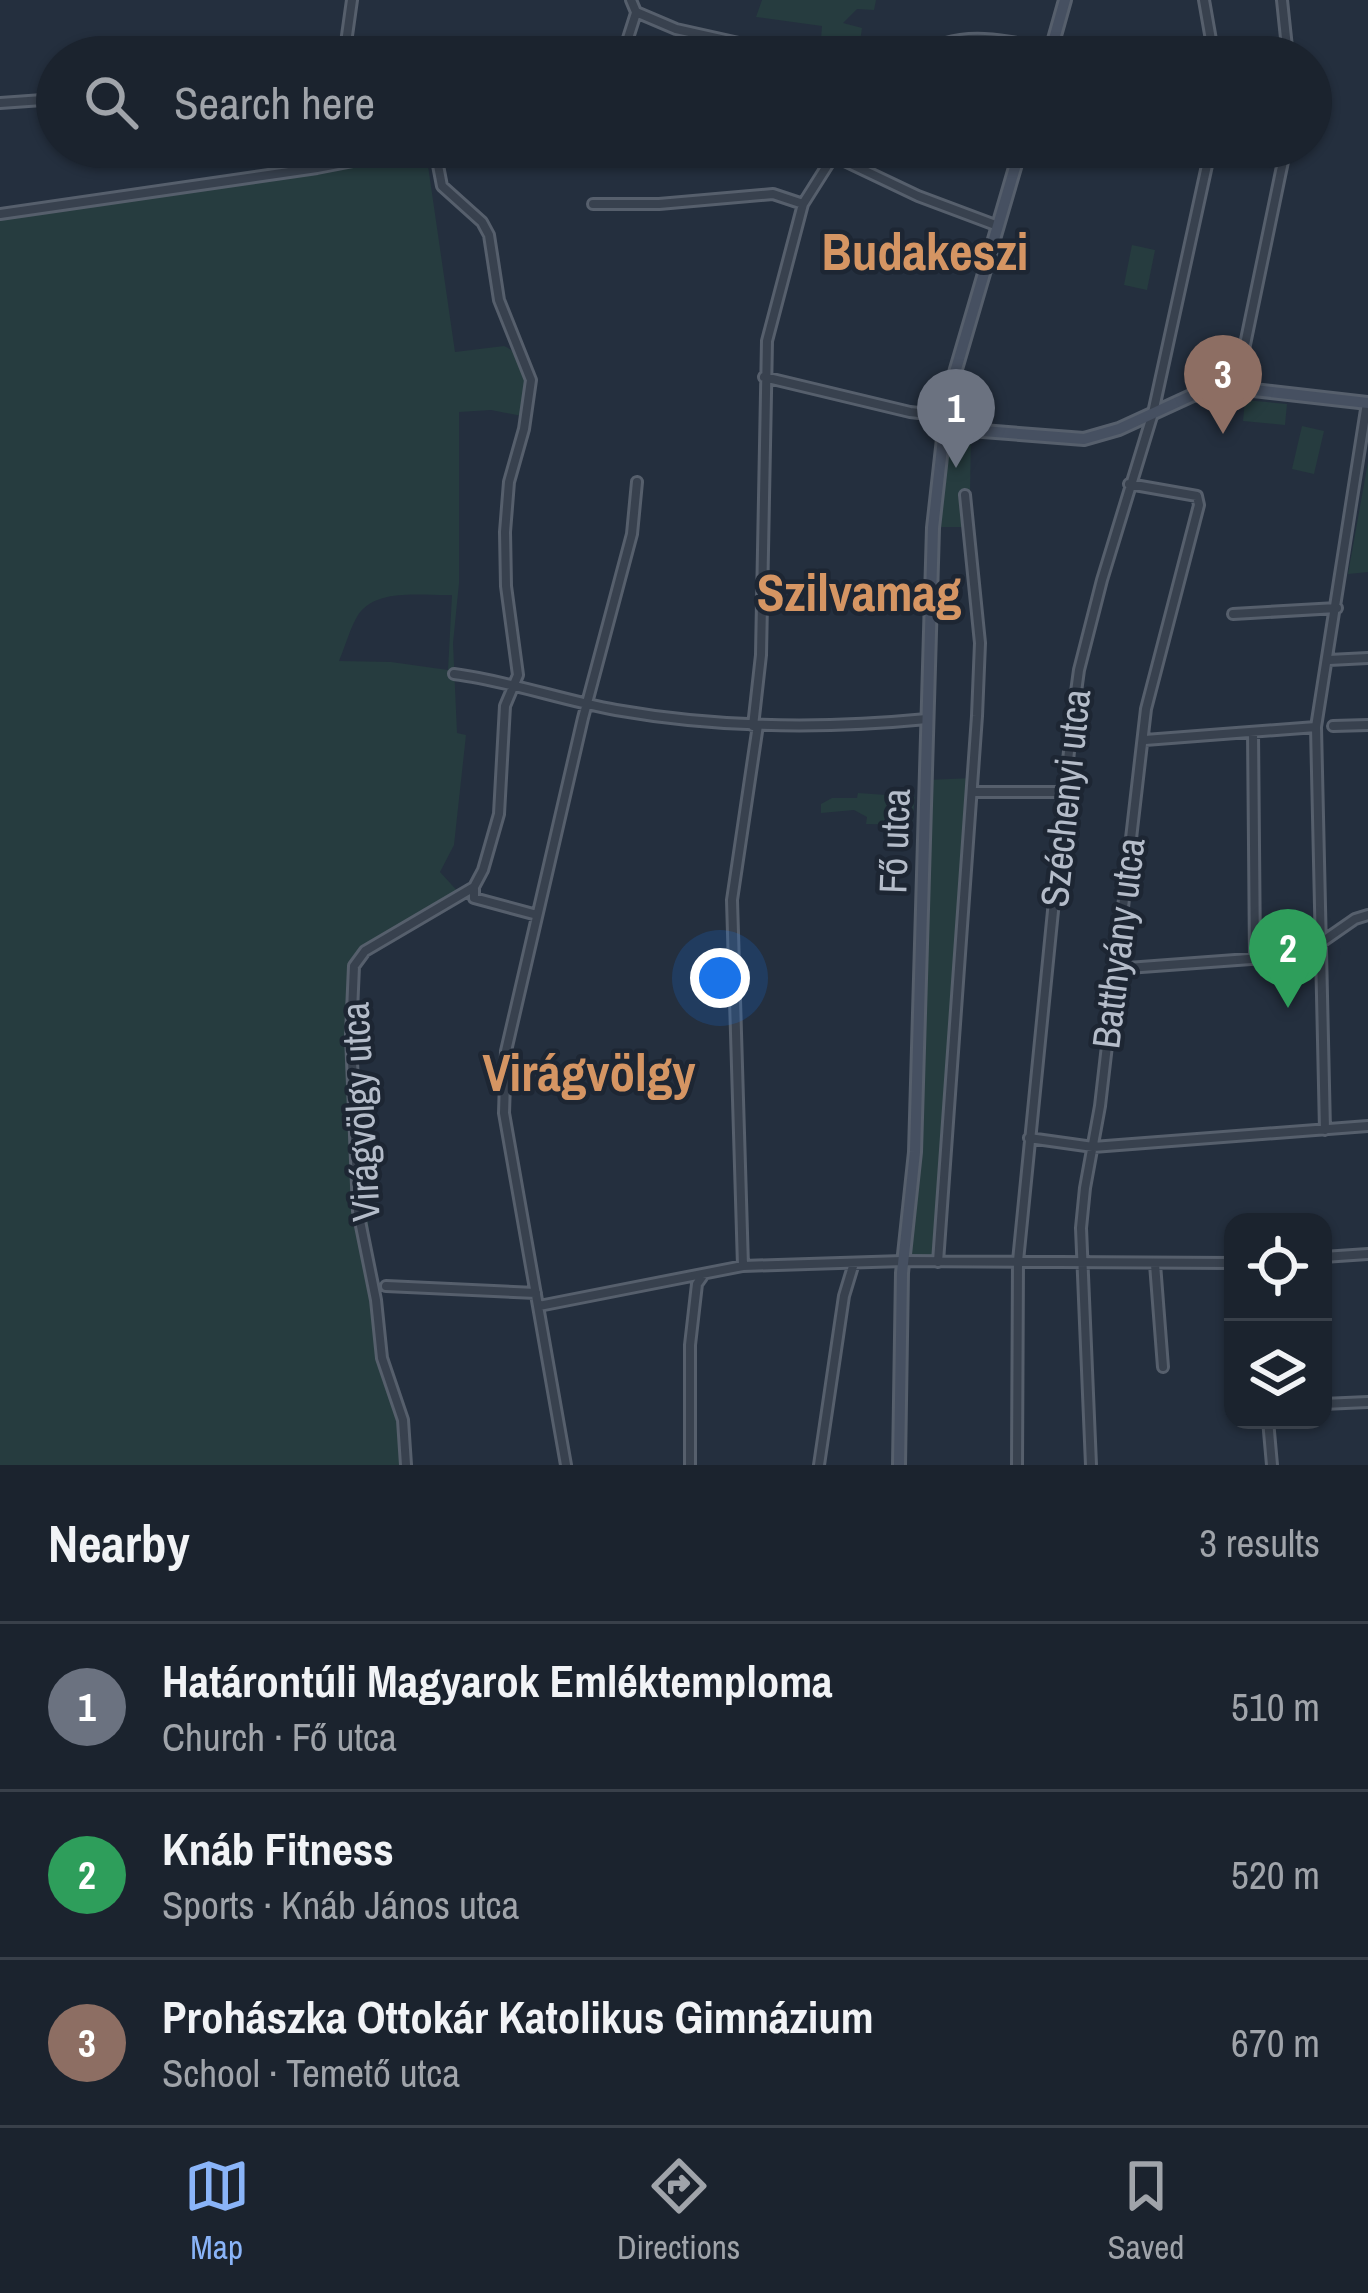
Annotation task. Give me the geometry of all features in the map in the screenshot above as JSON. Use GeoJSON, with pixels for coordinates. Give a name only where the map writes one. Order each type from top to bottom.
{"type":"FeatureCollection","features":[{"type":"Feature","properties":{"kind":"main road"},"geometry":{"type":"LineString","coordinates":[[1055,36],[1065,0]]}},
{"type":"Feature","properties":{"kind":"main road","name":"Fő utca"},"geometry":{"type":"LineString","coordinates":[[899,1465],[902,1261],[916,1152],[933,528],[945,422],[1016,168]]}},
{"type":"Feature","properties":{"kind":"main road"},"geometry":{"type":"LineString","coordinates":[[945,422],[1084,439],[1106,434],[1193,394],[1236,388],[1368,402]]}},
{"type":"Feature","properties":{"kind":"street"},"geometry":{"type":"LineString","coordinates":[[347,36],[352,0]]}},
{"type":"Feature","properties":{"kind":"street"},"geometry":{"type":"LineString","coordinates":[[629,36],[636,12],[632,0]]}},
{"type":"Feature","properties":{"kind":"street"},"geometry":{"type":"LineString","coordinates":[[1204,0],[1210,36]]}},
{"type":"Feature","properties":{"kind":"street"},"geometry":{"type":"LineString","coordinates":[[1282,0],[1286,36]]}},
{"type":"Feature","properties":{"kind":"street"},"geometry":{"type":"LineString","coordinates":[[636,12],[708,36]]}},
{"type":"Feature","properties":{"kind":"street"},"geometry":{"type":"LineString","coordinates":[[0,103],[36,101]]}},
{"type":"Feature","properties":{"kind":"street"},"geometry":{"type":"LineString","coordinates":[[0,214],[317,168]]}},
{"type":"Feature","properties":{"kind":"street"},"geometry":{"type":"LineString","coordinates":[[439,168],[442,186],[482,222],[489,235],[499,299],[531,380],[509,482],[505,532],[506,586],[518,675],[506,698],[501,731],[494,846],[474,887],[474,898],[537,915]]}},
{"type":"Feature","properties":{"kind":"street"},"geometry":{"type":"LineString","coordinates":[[743,1266],[732,900],[759,725],[764,377],[772,311],[803,204],[827,168]]}},
{"type":"Feature","properties":{"kind":"street"},"geometry":{"type":"LineString","coordinates":[[866,168],[918,196],[998,226]]}},
{"type":"Feature","properties":{"kind":"street","name":"Széchenyi utca"},"geometry":{"type":"LineString","coordinates":[[1017,1465],[1018,1262],[1079,670],[1129,484],[1154,412],[1206,168]]}},
{"type":"Feature","properties":{"kind":"street"},"geometry":{"type":"LineString","coordinates":[[1236,388],[1282,168]]}},
{"type":"Feature","properties":{"kind":"street"},"geometry":{"type":"LineString","coordinates":[[593,204],[659,204],[773,194],[803,204]]}},
{"type":"Feature","properties":{"kind":"street"},"geometry":{"type":"LineString","coordinates":[[764,377],[945,422]]}},
{"type":"Feature","properties":{"kind":"street"},"geometry":{"type":"LineString","coordinates":[[1324,1130],[1316,728],[1368,402]]}},
{"type":"Feature","properties":{"kind":"street"},"geometry":{"type":"LineString","coordinates":[[566,1465],[502,1089],[537,915],[632,534],[637,482]]}},
{"type":"Feature","properties":{"kind":"street","name":"Batthyány utca"},"geometry":{"type":"LineString","coordinates":[[1091,1465],[1082,1228],[1154,668],[1199,505],[1196,496],[1129,484]]}},
{"type":"Feature","properties":{"kind":"street","name":"Fő utca"},"geometry":{"type":"LineString","coordinates":[[938,1262],[974,792],[980,644],[965,495]]}},
{"type":"Feature","properties":{"kind":"street"},"geometry":{"type":"LineString","coordinates":[[1233,614],[1337,608]]}},
{"type":"Feature","properties":{"kind":"street"},"geometry":{"type":"LineString","coordinates":[[1329,660],[1368,658]]}},
{"type":"Feature","properties":{"kind":"street"},"geometry":{"type":"LineString","coordinates":[[454,674],[587,704],[759,725],[929,719]]}},
{"type":"Feature","properties":{"kind":"street"},"geometry":{"type":"LineString","coordinates":[[1333,726],[1368,725]]}},
{"type":"Feature","properties":{"kind":"street"},"geometry":{"type":"LineString","coordinates":[[1144,740],[1316,728]]}},
{"type":"Feature","properties":{"kind":"street"},"geometry":{"type":"LineString","coordinates":[[1253,732],[1255,957]]}},
{"type":"Feature","properties":{"kind":"street"},"geometry":{"type":"LineString","coordinates":[[974,792],[1064,792]]}},
{"type":"Feature","properties":{"kind":"street","name":"Virágvölgy utca"},"geometry":{"type":"LineString","coordinates":[[406,1465],[403,1420],[382,1358],[358,1210],[351,1035],[354,966],[365,951],[474,887]]}},
{"type":"Feature","properties":{"kind":"street"},"geometry":{"type":"LineString","coordinates":[[1114,969],[1318,949],[1333,932],[1368,915]]}},
{"type":"Feature","properties":{"kind":"street"},"geometry":{"type":"LineString","coordinates":[[1319,930],[1333,932]]}},
{"type":"Feature","properties":{"kind":"street"},"geometry":{"type":"LineString","coordinates":[[1029,1138],[1093,1147],[1368,1126]]}},
{"type":"Feature","properties":{"kind":"street"},"geometry":{"type":"LineString","coordinates":[[1332,1256],[1368,1254]]}},
{"type":"Feature","properties":{"kind":"street"},"geometry":{"type":"LineString","coordinates":[[538,1306],[743,1266],[902,1261],[1224,1263]]}},
{"type":"Feature","properties":{"kind":"street"},"geometry":{"type":"LineString","coordinates":[[819,1465],[844,1296],[854,1263]]}},
{"type":"Feature","properties":{"kind":"street"},"geometry":{"type":"LineString","coordinates":[[1155,1264],[1163,1367]]}},
{"type":"Feature","properties":{"kind":"street"},"geometry":{"type":"LineString","coordinates":[[690,1465],[690,1345],[702,1276]]}},
{"type":"Feature","properties":{"kind":"street"},"geometry":{"type":"LineString","coordinates":[[386,1286],[536,1293]]}},
{"type":"Feature","properties":{"kind":"street"},"geometry":{"type":"LineString","coordinates":[[1332,1404],[1368,1402]]}},
{"type":"Feature","properties":{"kind":"street"},"geometry":{"type":"LineString","coordinates":[[1269,1429],[1271,1465]]}},
{"type":"Feature","properties":{"kind":"green space"},"geometry":{"type":"Polygon","coordinates":[[[762,0],[876,0],[874,10],[857,9],[843,23],[862,28],[861,36],[821,36],[822,26],[756,17],[762,0]]]}},
{"type":"Feature","properties":{"kind":"green space"},"geometry":{"type":"Polygon","coordinates":[[[321,168],[428,168],[455,352],[504,346],[522,366],[526,393],[522,416],[491,410],[459,412],[459,583],[453,643],[457,733],[466,735],[454,845],[440,872],[461,895],[357,960],[354,993],[372,1281],[413,1465],[0,1465],[0,217],[321,168]],[[401,595],[366,606],[355,620],[339,661],[448,670],[452,595],[401,595]]]}},
{"type":"Feature","properties":{"kind":"green space"},"geometry":{"type":"Polygon","coordinates":[[[1132,245],[1155,250],[1147,290],[1124,285],[1132,245]]]}},
{"type":"Feature","properties":{"kind":"green space"},"geometry":{"type":"Polygon","coordinates":[[[1245,400],[1287,404],[1285,425],[1243,421],[1245,400]]]}},
{"type":"Feature","properties":{"kind":"green space"},"geometry":{"type":"Polygon","coordinates":[[[1302,426],[1324,431],[1314,474],[1292,469],[1302,426]]]}},
{"type":"Feature","properties":{"kind":"green space"},"geometry":{"type":"Polygon","coordinates":[[[957,435],[971,435],[970,495],[963,498],[963,527],[941,527],[946,450],[957,435]]]}},
{"type":"Feature","properties":{"kind":"green space"},"geometry":{"type":"Polygon","coordinates":[[[1368,462],[1368,572],[1348,574],[1368,462]]]}},
{"type":"Feature","properties":{"kind":"green space"},"geometry":{"type":"Polygon","coordinates":[[[974,778],[938,1262],[903,1261],[915,1152],[926,780],[974,778]]]}},
{"type":"Feature","properties":{"kind":"green space"},"geometry":{"type":"Polygon","coordinates":[[[858,793],[915,797],[912,825],[866,824],[867,817],[854,810],[821,813],[821,804],[832,798],[857,798],[858,793]]]}},
{"type":"Feature","properties":{"kind":"place","name":"Prohászka Ottokár Katolikus Gimnázium"},"geometry":{"type":"Point","coordinates":[1223,434]}},
{"type":"Feature","properties":{"kind":"place","name":"Határontúli Magyarok Emléktemploma"},"geometry":{"type":"Point","coordinates":[956,468]}},
{"type":"Feature","properties":{"kind":"place","name":"Knáb Fitness"},"geometry":{"type":"Point","coordinates":[1288,1008]}},
{"type":"Feature","properties":{"kind":"district","name":"Budakeszi"},"geometry":{"type":"Point","coordinates":[925,251]}},
{"type":"Feature","properties":{"kind":"district","name":"Szilvamag"},"geometry":{"type":"Point","coordinates":[859,592]}},
{"type":"Feature","properties":{"kind":"district","name":"Virágvölgy"},"geometry":{"type":"Point","coordinates":[589,1072]}}]}
